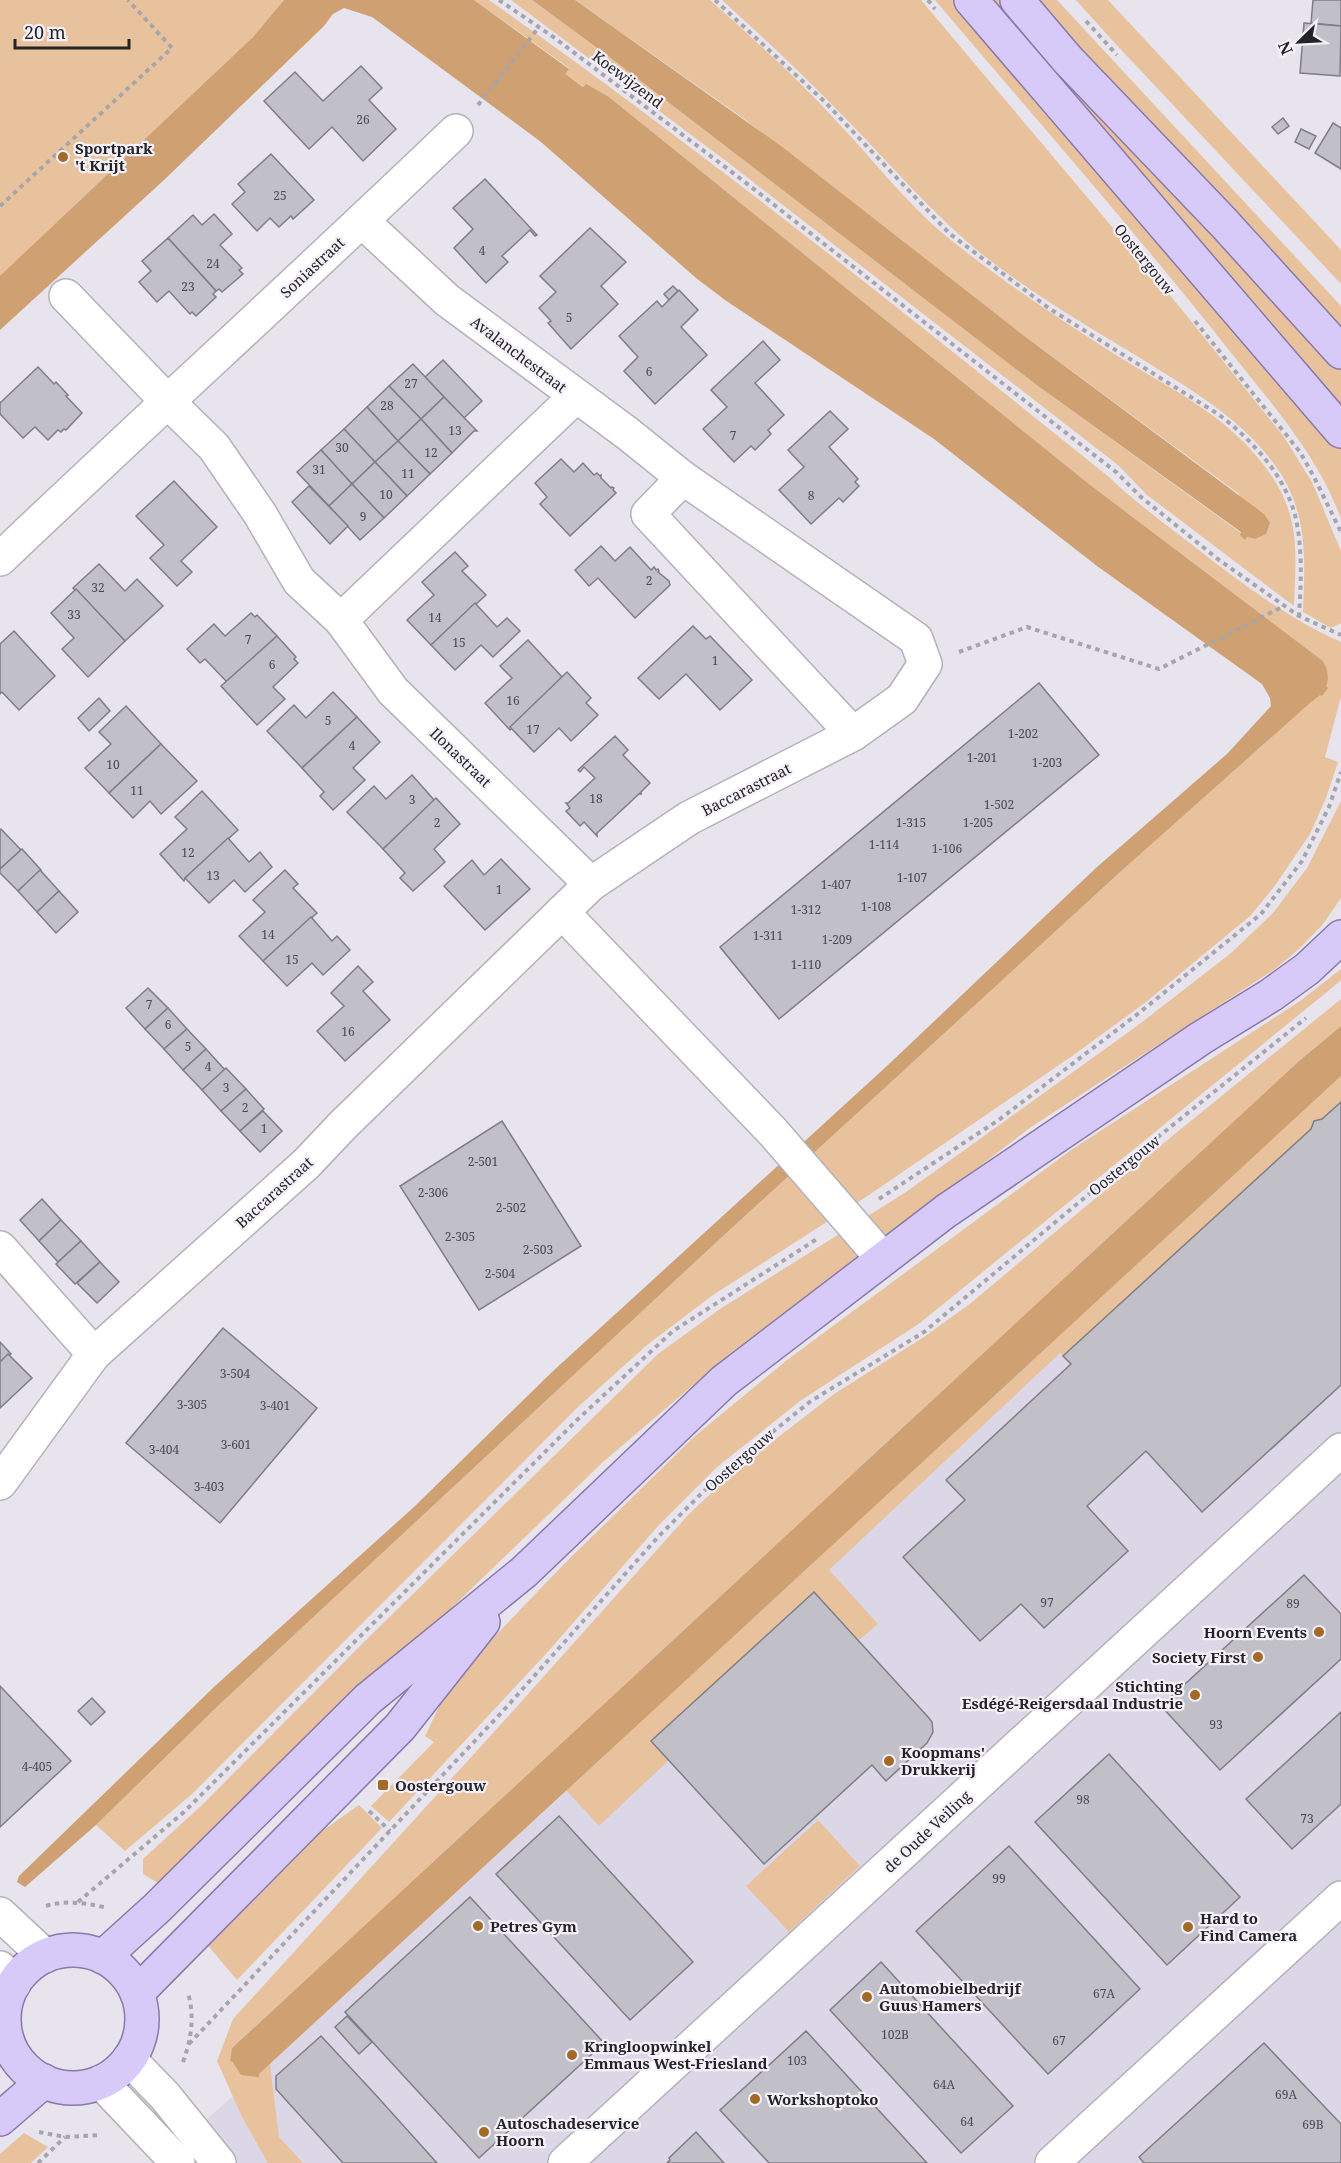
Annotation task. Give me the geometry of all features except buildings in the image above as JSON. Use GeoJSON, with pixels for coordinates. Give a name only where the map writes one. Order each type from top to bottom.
{"type":"FeatureCollection","features":[{"type":"Feature","properties":{"kind":"main road"},"geometry":{"type":"LineString","coordinates":[[971,0],[1341,431]]}},
{"type":"Feature","properties":{"kind":"main road"},"geometry":{"type":"LineString","coordinates":[[1017,0],[1068,60],[1224,223],[1341,352]]}},
{"type":"Feature","properties":{"kind":"main road"},"geometry":{"type":"LineString","coordinates":[[103,1957],[157,1908],[368,1699],[524,1572],[724,1381],[956,1204],[1201,1038],[1270,995],[1306,969],[1339,936]]}},
{"type":"Feature","properties":{"kind":"main road"},"geometry":{"type":"LineString","coordinates":[[137,1993],[400,1727],[524,1572]]}},
{"type":"Feature","properties":{"kind":"main road"},"geometry":{"type":"LineString","coordinates":[[64,1951],[94,1953],[103,1957],[124,1972],[137,1993],[142,2013],[141,2032],[134,2051],[117,2073],[101,2082],[72,2088],[44,2082],[4,2048],[7,1976],[27,1968],[45,1956],[64,1951]]}},
{"type":"Feature","properties":{"kind":"main road"},"geometry":{"type":"LineString","coordinates":[[0,2119],[44,2082]]}},
{"type":"Feature","properties":{"kind":"street","name":"Soniastraat"},"geometry":{"type":"LineString","coordinates":[[0,559],[166,401],[362,221],[465,120]]}},
{"type":"Feature","properties":{"kind":"street","name":"Avalanchestraat"},"geometry":{"type":"LineString","coordinates":[[362,221],[447,300],[627,433],[683,478],[916,639],[925,664]]}},
{"type":"Feature","properties":{"kind":"street"},"geometry":{"type":"LineString","coordinates":[[66,296],[166,401]]}},
{"type":"Feature","properties":{"kind":"street"},"geometry":{"type":"LineString","coordinates":[[341,620],[576,396]]}},
{"type":"Feature","properties":{"kind":"street","name":"Ilonastraat"},"geometry":{"type":"LineString","coordinates":[[166,401],[214,447],[260,514],[299,581],[341,620],[393,691],[591,884]]}},
{"type":"Feature","properties":{"kind":"street"},"geometry":{"type":"LineString","coordinates":[[683,478],[648,514],[853,734]]}},
{"type":"Feature","properties":{"kind":"street","name":"Baccarastraat"},"geometry":{"type":"LineString","coordinates":[[0,1483],[94,1354],[306,1164],[343,1125],[591,884],[689,818],[853,734],[902,699],[925,664]]}},
{"type":"Feature","properties":{"kind":"street"},"geometry":{"type":"LineString","coordinates":[[562,912],[773,1132],[883,1259]]}},
{"type":"Feature","properties":{"kind":"street"},"geometry":{"type":"LineString","coordinates":[[0,1248],[94,1354]]}},
{"type":"Feature","properties":{"kind":"street","name":"de Oude Veiling"},"geometry":{"type":"LineString","coordinates":[[565,2163],[1341,1450]]}},
{"type":"Feature","properties":{"kind":"street"},"geometry":{"type":"LineString","coordinates":[[1052,2163],[1341,1898]]}},
{"type":"Feature","properties":{"kind":"street"},"geometry":{"type":"LineString","coordinates":[[0,1914],[45,1956]]}},
{"type":"Feature","properties":{"kind":"street"},"geometry":{"type":"LineString","coordinates":[[129,2059],[165,2096],[219,2163]]}},
{"type":"Feature","properties":{"kind":"street"},"geometry":{"type":"LineString","coordinates":[[101,2082],[178,2163]]}},
{"type":"Feature","properties":{"kind":"path"},"geometry":{"type":"LineString","coordinates":[[0,206],[172,48],[128,0]]}},
{"type":"Feature","properties":{"kind":"path","name":"Koewijzend"},"geometry":{"type":"LineString","coordinates":[[500,0],[741,179],[1116,472],[1141,497],[1219,560],[1299,616],[1341,635]]}},
{"type":"Feature","properties":{"kind":"path"},"geometry":{"type":"LineString","coordinates":[[715,0],[824,101],[950,234],[1050,309],[1218,414],[1247,439],[1281,482],[1295,515],[1300,549],[1299,616]]}},
{"type":"Feature","properties":{"kind":"path"},"geometry":{"type":"LineString","coordinates":[[928,0],[941,16]]}},
{"type":"Feature","properties":{"kind":"path"},"geometry":{"type":"LineString","coordinates":[[465,120],[539,27]]}},
{"type":"Feature","properties":{"kind":"path"},"geometry":{"type":"LineString","coordinates":[[1192,317],[1300,452],[1341,532]]}},
{"type":"Feature","properties":{"kind":"path"},"geometry":{"type":"LineString","coordinates":[[925,664],[1027,627],[1159,669],[1284,606]]}},
{"type":"Feature","properties":{"kind":"path","name":"Oostergouw"},"geometry":{"type":"LineString","coordinates":[[189,2044],[503,1711],[658,1537],[724,1472],[811,1401],[924,1332],[1138,1153],[1309,1016]]}},
{"type":"Feature","properties":{"kind":"path"},"geometry":{"type":"LineString","coordinates":[[38,2163],[65,2138]]}},
{"type":"Feature","properties":{"kind":"shaded area","name":"Sportpark 't Krijt"},"geometry":{"type":"Polygon","coordinates":[[[0,0],[284,0],[253,37],[0,277],[0,0]]]}},
{"type":"Feature","properties":{"kind":"shaded area"},"geometry":{"type":"Polygon","coordinates":[[[284,0],[474,0],[569,69],[565,74],[583,87],[586,84],[609,97],[1089,484],[1323,661],[1328,673],[1326,686],[1328,688],[1322,696],[1320,695],[1310,703],[1118,874],[709,1249],[220,1704],[96,1825],[25,1887],[17,1882],[19,1876],[215,1686],[414,1507],[552,1372],[888,1065],[1097,867],[1227,754],[1271,706],[1270,698],[1262,684],[1097,566],[934,439],[725,300],[696,278],[541,142],[372,17],[344,8],[333,14],[324,26],[164,180],[0,330],[0,276],[253,37],[284,0]]]}},
{"type":"Feature","properties":{"kind":"shaded area"},"geometry":{"type":"Polygon","coordinates":[[[474,0],[489,0],[725,174],[880,294],[1151,513],[1229,573],[1283,611],[1341,642],[1341,697],[1325,757],[1338,762],[1326,798],[1310,834],[1274,887],[1250,916],[1146,1002],[1075,1054],[869,1195],[713,1295],[647,1345],[578,1407],[192,1794],[125,1851],[96,1825],[220,1704],[709,1249],[1118,874],[1320,694],[1327,678],[1323,661],[1089,484],[609,97],[584,87],[564,74],[569,68],[474,0]]]}},
{"type":"Feature","properties":{"kind":"shaded area"},"geometry":{"type":"Polygon","coordinates":[[[511,0],[532,0],[1038,386],[1241,533],[1245,539],[1247,537],[1255,539],[1239,494],[1027,338],[743,118],[575,0],[710,0],[810,93],[906,198],[947,237],[1048,311],[1194,402],[1233,432],[1250,449],[1277,485],[1291,518],[1295,551],[1294,606],[1147,495],[1118,465],[730,164],[511,0]]]}},
{"type":"Feature","properties":{"kind":"shaded area"},"geometry":{"type":"Polygon","coordinates":[[[532,0],[575,0],[781,146],[1027,338],[1264,514],[1270,523],[1266,534],[1255,539],[1247,537],[1245,540],[1240,535],[1241,532],[1038,386],[532,0]]]}},
{"type":"Feature","properties":{"kind":"shaded area"},"geometry":{"type":"Polygon","coordinates":[[[722,0],[921,0],[1178,305],[1284,437],[1312,482],[1341,551],[1341,623],[1331,628],[1303,612],[1304,552],[1299,515],[1284,479],[1258,444],[1209,402],[1016,280],[978,251],[928,205],[835,107],[722,0]]]}},
{"type":"Feature","properties":{"kind":"shaded area"},"geometry":{"type":"Polygon","coordinates":[[[935,0],[958,0],[1341,446],[1341,519],[1320,473],[1276,409],[1083,173],[935,0]]]}},
{"type":"Feature","properties":{"kind":"shaded area"},"geometry":{"type":"Polygon","coordinates":[[[988,0],[1003,0],[1341,365],[1341,412],[988,0]]]}},
{"type":"Feature","properties":{"kind":"shaded area"},"geometry":{"type":"Polygon","coordinates":[[[1033,0],[1057,0],[1341,306],[1341,331],[1033,0]]]}},
{"type":"Feature","properties":{"kind":"shaded area"},"geometry":{"type":"Polygon","coordinates":[[[1076,0],[1108,0],[1341,250],[1341,284],[1112,40],[1076,0]]]}},
{"type":"Feature","properties":{"kind":"shaded area"},"geometry":{"type":"Polygon","coordinates":[[[1341,801],[1341,898],[1323,924],[1300,948],[1275,969],[1031,1127],[733,1351],[603,1462],[163,1886],[143,1874],[143,1859],[203,1804],[368,1638],[658,1354],[720,1309],[906,1192],[1137,1026],[1231,953],[1273,913],[1307,868],[1341,801]]]}},
{"type":"Feature","properties":{"kind":"shaded area"},"geometry":{"type":"Polygon","coordinates":[[[1341,969],[1341,980],[1327,992],[920,1323],[800,1401],[717,1467],[658,1526],[545,1655],[389,1822],[371,1806],[434,1742],[425,1736],[451,1682],[564,1564],[695,1436],[787,1360],[1071,1150],[1300,1001],[1341,969]]]}},
{"type":"Feature","properties":{"kind":"shaded area"},"geometry":{"type":"Polygon","coordinates":[[[1341,999],[1341,1026],[1299,1061],[232,2048],[234,2061],[242,2069],[259,2074],[270,2064],[279,2137],[303,2163],[268,2163],[242,2117],[217,2061],[233,2019],[689,1514],[736,1470],[834,1394],[924,1337],[971,1303],[1085,1207],[1341,999]]]}},
{"type":"Feature","properties":{"kind":"shaded area"},"geometry":{"type":"Polygon","coordinates":[[[1341,1026],[1341,1076],[259,2074],[259,2077],[241,2075],[232,2061],[230,2062],[232,2048],[1299,1061],[1341,1026]]]}},
{"type":"Feature","properties":{"kind":"shaded area"},"geometry":{"type":"Polygon","coordinates":[[[1341,1076],[1341,2163],[156,2163],[270,2064],[1341,1076]]]}},
{"type":"Feature","properties":{"kind":"shaded area"},"geometry":{"type":"Polygon","coordinates":[[[1341,1076],[1341,1101],[1064,1356],[1060,1353],[829,1570],[878,1624],[859,1640],[813,1592],[651,1741],[668,1761],[599,1826],[566,1790],[1341,1076]]]}},
{"type":"Feature","properties":{"kind":"shaded area"},"geometry":{"type":"Polygon","coordinates":[[[359,1805],[382,1828],[237,1980],[205,1942],[281,1860],[359,1805]]]}},
{"type":"Feature","properties":{"kind":"shaded area"},"geometry":{"type":"Polygon","coordinates":[[[818,1820],[860,1866],[789,1932],[746,1886],[818,1820]]]}},
{"type":"Feature","properties":{"kind":"shaded area"},"geometry":{"type":"Polygon","coordinates":[[[24,2133],[48,2147],[31,2163],[0,2163],[0,2154],[24,2133]]]}},
{"type":"Feature","properties":{"kind":"place","name":"Sportpark 't Krijt"},"geometry":{"type":"Point","coordinates":[63,157]}},
{"type":"Feature","properties":{"kind":"place","name":"Hoorn Events"},"geometry":{"type":"Point","coordinates":[1319,1632]}},
{"type":"Feature","properties":{"kind":"place","name":"Society First"},"geometry":{"type":"Point","coordinates":[1258,1657]}},
{"type":"Feature","properties":{"kind":"place","name":"Stichting Esdégé-Reigersdaal Industrie"},"geometry":{"type":"Point","coordinates":[1195,1695]}},
{"type":"Feature","properties":{"kind":"place","name":"Koopmans' Drukkerij"},"geometry":{"type":"Point","coordinates":[889,1761]}},
{"type":"Feature","properties":{"kind":"place","name":"Oostergouw"},"geometry":{"type":"Point","coordinates":[383,1785]}},
{"type":"Feature","properties":{"kind":"place","name":"Petres Gym"},"geometry":{"type":"Point","coordinates":[478,1926]}},
{"type":"Feature","properties":{"kind":"place","name":"Hard to Find Camera"},"geometry":{"type":"Point","coordinates":[1188,1927]}},
{"type":"Feature","properties":{"kind":"place","name":"Automobielbedrijf Guus Hamers"},"geometry":{"type":"Point","coordinates":[867,1997]}},
{"type":"Feature","properties":{"kind":"place","name":"Kringloopwinkel Emmaus West-Friesland"},"geometry":{"type":"Point","coordinates":[572,2055]}},
{"type":"Feature","properties":{"kind":"place","name":"Workshoptoko"},"geometry":{"type":"Point","coordinates":[755,2099]}},
{"type":"Feature","properties":{"kind":"place","name":"Autoschadeservice Hoorn"},"geometry":{"type":"Point","coordinates":[484,2132]}}]}
